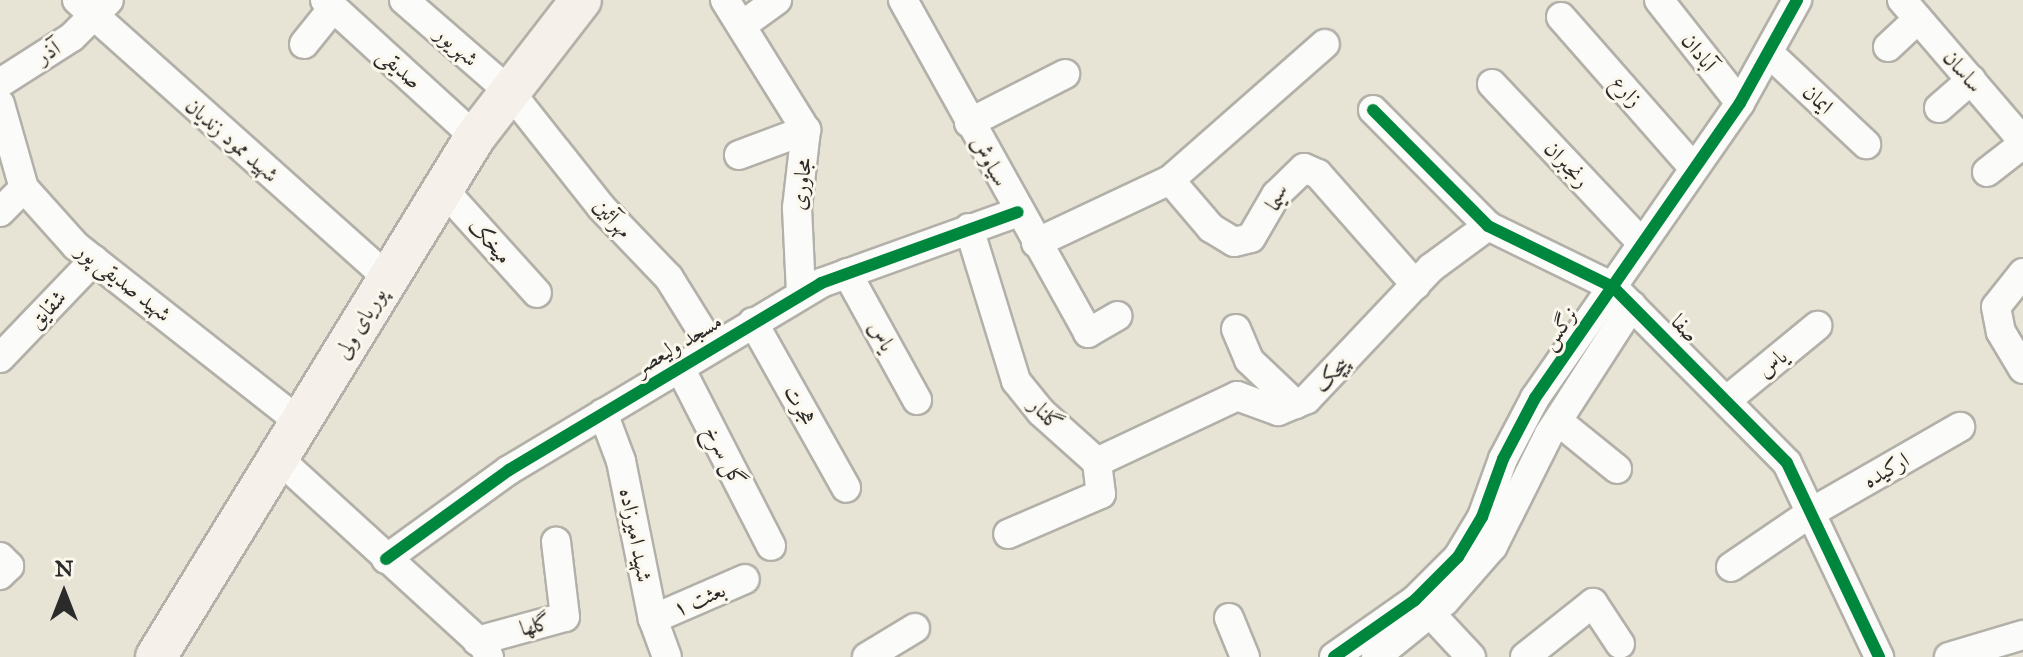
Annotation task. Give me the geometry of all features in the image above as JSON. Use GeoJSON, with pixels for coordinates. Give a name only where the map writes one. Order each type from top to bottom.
{"type":"FeatureCollection","features":[{"type":"Feature","properties":{"kind":"main road","name":"پوریای ولی"},"geometry":{"type":"LineString","coordinates":[[156,657],[475,137],[581,0]]}},
{"type":"Feature","properties":{"kind":"street","name":"شهریور"},"geometry":{"type":"LineString","coordinates":[[404,0],[510,92]]}},
{"type":"Feature","properties":{"kind":"street","name":"مجاوری"},"geometry":{"type":"LineString","coordinates":[[725,0],[744,24],[806,130],[797,208],[801,294]]}},
{"type":"Feature","properties":{"kind":"street"},"geometry":{"type":"LineString","coordinates":[[744,24],[777,0]]}},
{"type":"Feature","properties":{"kind":"street","name":"سیاوش"},"geometry":{"type":"LineString","coordinates":[[903,0],[1018,212],[1088,333],[1118,316]]}},
{"type":"Feature","properties":{"kind":"street","name":"آبادان"},"geometry":{"type":"LineString","coordinates":[[1659,0],[1740,103]]}},
{"type":"Feature","properties":{"kind":"street"},"geometry":{"type":"LineString","coordinates":[[304,44],[329,4]]}},
{"type":"Feature","properties":{"kind":"street","name":"صدیقی"},"geometry":{"type":"LineString","coordinates":[[329,4],[475,137]]}},
{"type":"Feature","properties":{"kind":"street","name":"آذر"},"geometry":{"type":"LineString","coordinates":[[0,83],[93,6]]}},
{"type":"Feature","properties":{"kind":"street","name":"شهید ممود زندیان"},"geometry":{"type":"LineString","coordinates":[[93,6],[388,278]]}},
{"type":"Feature","properties":{"kind":"street","name":"نرگس"},"geometry":{"type":"LineString","coordinates":[[1376,657],[1430,613],[1493,546],[1622,296],[1642,243],[1692,166],[1740,103],[1783,34],[1784,6]]}},
{"type":"Feature","properties":{"kind":"street"},"geometry":{"type":"LineString","coordinates":[[1888,47],[1910,9]]}},
{"type":"Feature","properties":{"kind":"street","name":"ساسان"},"geometry":{"type":"LineString","coordinates":[[1910,9],[2023,143]]}},
{"type":"Feature","properties":{"kind":"street","name":"زارع"},"geometry":{"type":"LineString","coordinates":[[1561,17],[1692,166]]}},
{"type":"Feature","properties":{"kind":"street"},"geometry":{"type":"LineString","coordinates":[[1036,243],[1170,180],[1325,44]]}},
{"type":"Feature","properties":{"kind":"street","name":"ایمان"},"geometry":{"type":"LineString","coordinates":[[1770,54],[1866,144]]}},
{"type":"Feature","properties":{"kind":"street"},"geometry":{"type":"LineString","coordinates":[[969,123],[1065,74]]}},
{"type":"Feature","properties":{"kind":"street"},"geometry":{"type":"LineString","coordinates":[[1939,108],[1971,80]]}},
{"type":"Feature","properties":{"kind":"street","name":"رنجبران"},"geometry":{"type":"LineString","coordinates":[[1492,84],[1642,243]]}},
{"type":"Feature","properties":{"kind":"street","name":"مهرآئین"},"geometry":{"type":"LineString","coordinates":[[510,92],[601,207],[669,278],[712,347]]}},
{"type":"Feature","properties":{"kind":"street","name":"شهید صدیقی پور"},"geometry":{"type":"LineString","coordinates":[[0,104],[24,188],[94,260],[300,422]]}},
{"type":"Feature","properties":{"kind":"street","name":"صفا"},"geometry":{"type":"LineString","coordinates":[[1373,110],[1488,226],[1622,296],[1787,463],[1878,657]]}},
{"type":"Feature","properties":{"kind":"street"},"geometry":{"type":"LineString","coordinates":[[739,155],[806,130]]}},
{"type":"Feature","properties":{"kind":"street"},"geometry":{"type":"LineString","coordinates":[[1987,172],[2023,143]]}},
{"type":"Feature","properties":{"kind":"street","name":"سیما"},"geometry":{"type":"LineString","coordinates":[[1170,180],[1211,228],[1234,242],[1251,238],[1276,195],[1304,168],[1318,174],[1416,285]]}},
{"type":"Feature","properties":{"kind":"street"},"geometry":{"type":"LineString","coordinates":[[0,212],[24,188]]}},
{"type":"Feature","properties":{"kind":"street","name":"میخک"},"geometry":{"type":"LineString","coordinates":[[443,189],[537,293]]}},
{"type":"Feature","properties":{"kind":"street","name":"مسجد ولیعصر"},"geometry":{"type":"LineString","coordinates":[[386,559],[509,470],[801,294],[847,273],[1018,212]]}},
{"type":"Feature","properties":{"kind":"street","name":"پیچک"},"geometry":{"type":"LineString","coordinates":[[1097,462],[1237,396],[1278,411],[1307,399],[1416,285],[1488,226]]}},
{"type":"Feature","properties":{"kind":"street","name":"گلنار"},"geometry":{"type":"LineString","coordinates":[[969,228],[1016,381],[1041,412],[1097,462]]}},
{"type":"Feature","properties":{"kind":"street","name":"شقایق"},"geometry":{"type":"LineString","coordinates":[[0,358],[94,260]]}},
{"type":"Feature","properties":{"kind":"street","name":"یاس"},"geometry":{"type":"LineString","coordinates":[[847,273],[917,400]]}},
{"type":"Feature","properties":{"kind":"street"},"geometry":{"type":"LineString","coordinates":[[2023,273],[1996,307],[2001,332],[2023,369]]}},
{"type":"Feature","properties":{"kind":"street","name":"نرگس"},"geometry":{"type":"LineString","coordinates":[[1334,657],[1415,600],[1458,557],[1482,517],[1503,459],[1535,398],[1622,296]]}},
{"type":"Feature","properties":{"kind":"street","name":"هجرت"},"geometry":{"type":"LineString","coordinates":[[753,322],[846,488]]}},
{"type":"Feature","properties":{"kind":"street","name":"یاس"},"geometry":{"type":"LineString","coordinates":[[1727,400],[1817,326]]}},
{"type":"Feature","properties":{"kind":"street"},"geometry":{"type":"LineString","coordinates":[[1236,329],[1249,360],[1295,404]]}},
{"type":"Feature","properties":{"kind":"street","name":"گل سرخ"},"geometry":{"type":"LineString","coordinates":[[679,366],[771,546]]}},
{"type":"Feature","properties":{"kind":"street","name":"شهید امیرزاده"},"geometry":{"type":"LineString","coordinates":[[603,413],[621,461],[653,619],[667,657]]}},
{"type":"Feature","properties":{"kind":"street"},"geometry":{"type":"LineString","coordinates":[[1558,421],[1617,469]]}},
{"type":"Feature","properties":{"kind":"street","name":"ارکیده"},"geometry":{"type":"LineString","coordinates":[[1731,567],[1812,512],[1960,427]]}},
{"type":"Feature","properties":{"kind":"street"},"geometry":{"type":"LineString","coordinates":[[278,458],[483,649]]}},
{"type":"Feature","properties":{"kind":"street"},"geometry":{"type":"LineString","coordinates":[[1008,534],[1101,494],[1097,462]]}},
{"type":"Feature","properties":{"kind":"street","name":"گلها"},"geometry":{"type":"LineString","coordinates":[[483,649],[565,617],[556,542]]}},
{"type":"Feature","properties":{"kind":"street"},"geometry":{"type":"LineString","coordinates":[[0,557],[9,566],[0,575]]}},
{"type":"Feature","properties":{"kind":"street","name":"بعثت ۱"},"geometry":{"type":"LineString","coordinates":[[653,619],[745,579]]}},
{"type":"Feature","properties":{"kind":"street"},"geometry":{"type":"LineString","coordinates":[[1525,657],[1593,603],[1620,644]]}},
{"type":"Feature","properties":{"kind":"street"},"geometry":{"type":"LineString","coordinates":[[1430,613],[1471,657]]}},
{"type":"Feature","properties":{"kind":"street"},"geometry":{"type":"LineString","coordinates":[[1229,618],[1245,657]]}},
{"type":"Feature","properties":{"kind":"street"},"geometry":{"type":"LineString","coordinates":[[867,657],[915,628]]}},
{"type":"Feature","properties":{"kind":"street"},"geometry":{"type":"LineString","coordinates":[[1949,657],[2008,644]]}},
{"type":"Feature","properties":{"kind":"cycle path"},"geometry":{"type":"LineString","coordinates":[[1334,657],[1415,600],[1458,557],[1482,517],[1503,459],[1535,398],[1740,103],[1797,0]]}},
{"type":"Feature","properties":{"kind":"cycle path"},"geometry":{"type":"LineString","coordinates":[[1373,110],[1488,226],[1613,287],[1787,463],[1879,657]]}},
{"type":"Feature","properties":{"kind":"cycle path"},"geometry":{"type":"LineString","coordinates":[[386,559],[509,470],[821,283],[1018,212]]}}]}
